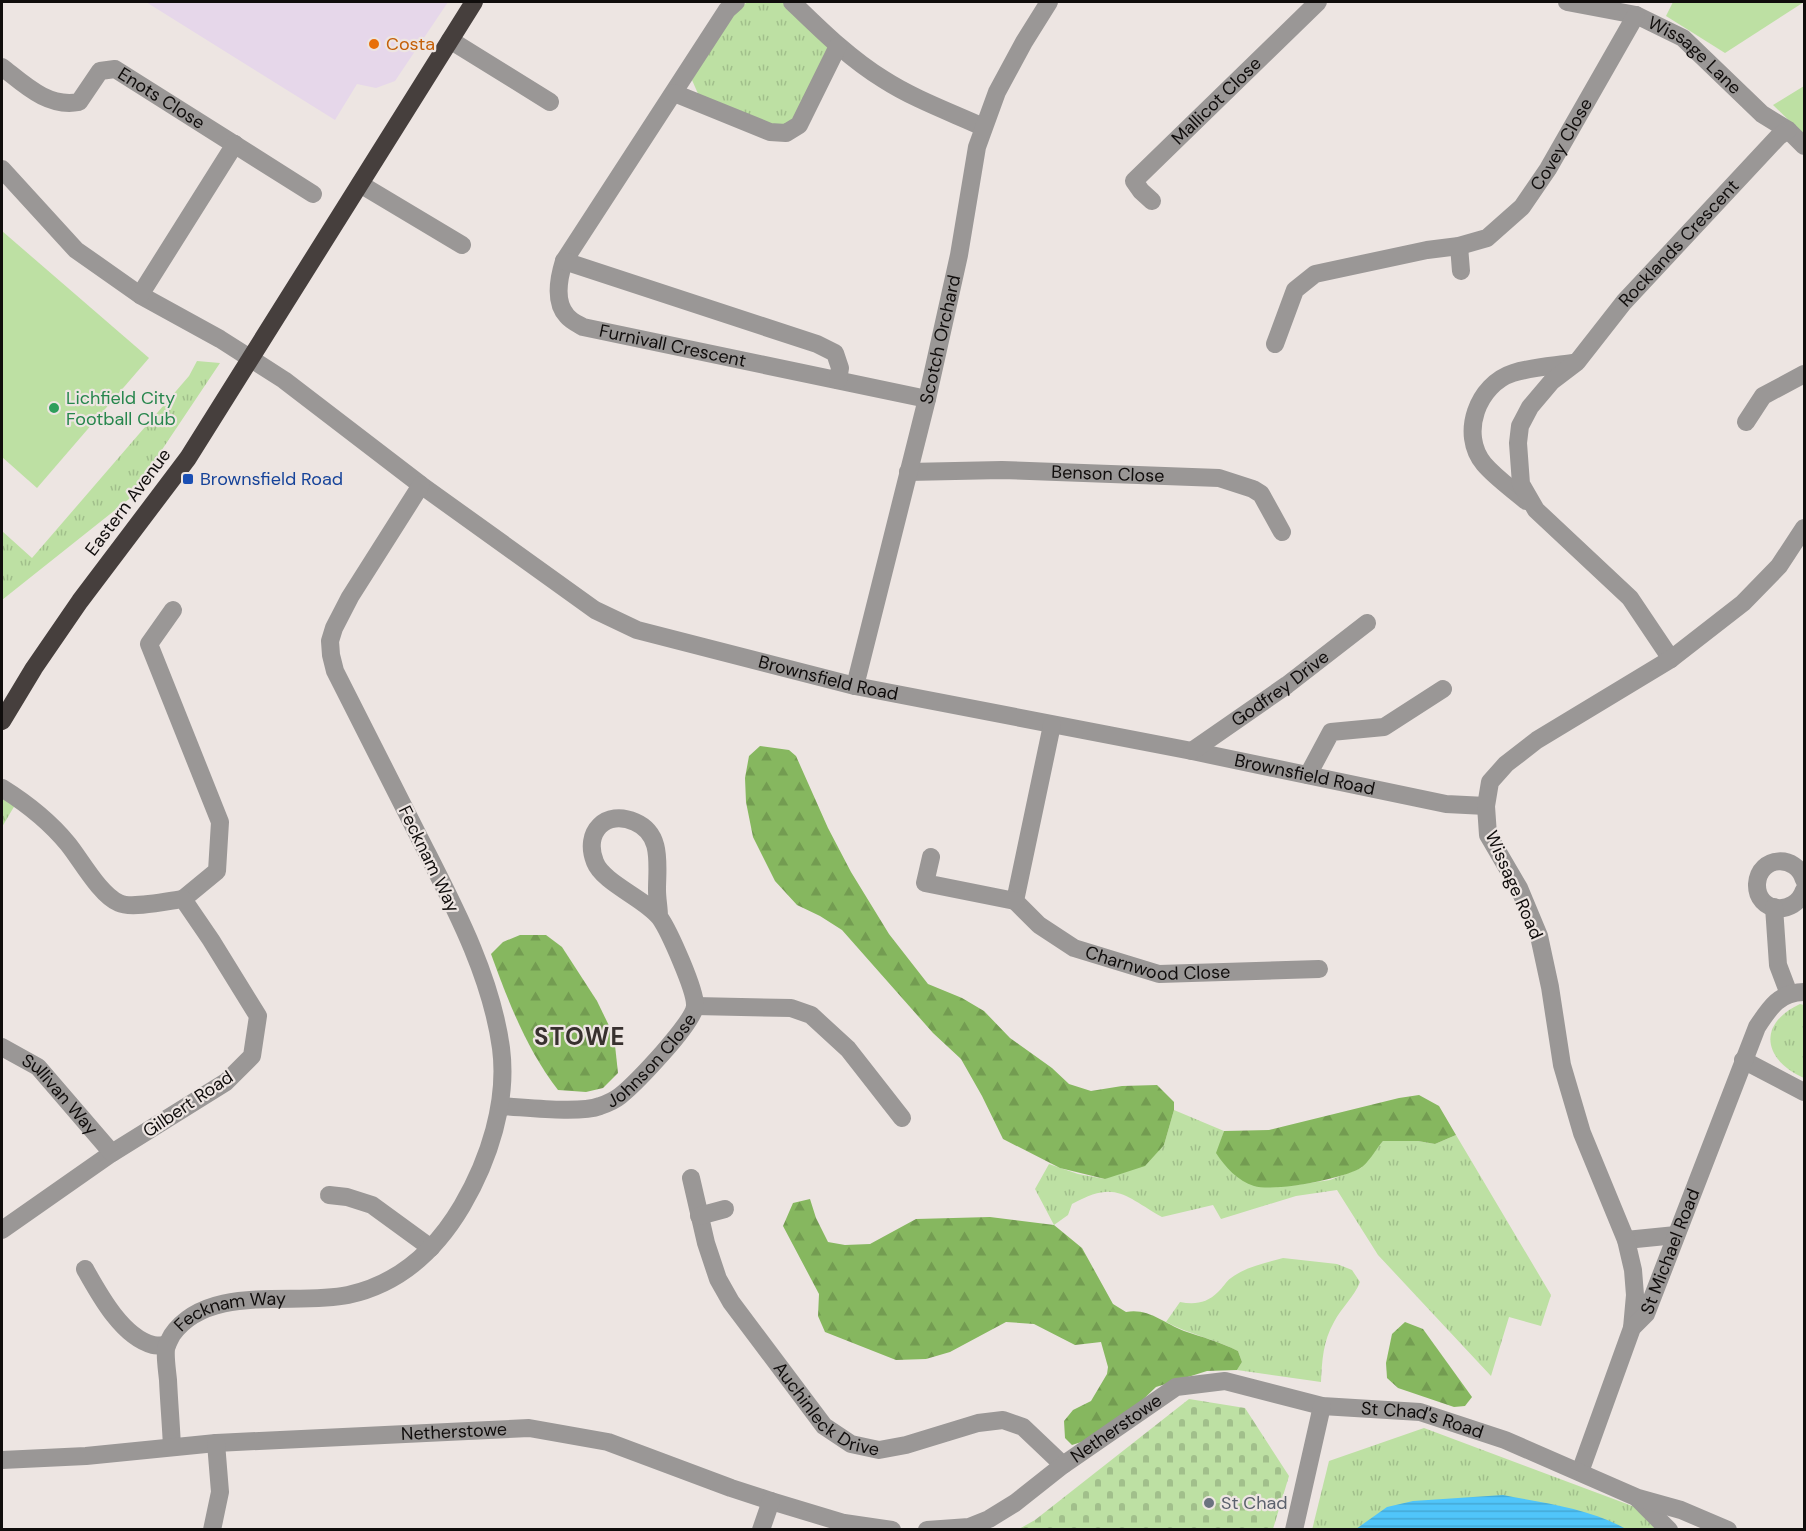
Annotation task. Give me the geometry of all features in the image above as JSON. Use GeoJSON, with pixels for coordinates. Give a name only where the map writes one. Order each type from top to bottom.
{"type":"FeatureCollection","features":[{"type":"Feature","properties":{"kind":"highway","name":"Eastern Avenue"},"geometry":{"type":"LineString","coordinates":[[2,721],[34,668],[80,601],[188,458],[474,2]]}},
{"type":"Feature","properties":{"kind":"street","name":"Furnivall Crescent"},"geometry":{"type":"LineString","coordinates":[[736,2],[727,10],[564,261],[560,273],[558,296],[566,315],[583,327],[927,399]]}},
{"type":"Feature","properties":{"kind":"street"},"geometry":{"type":"LineString","coordinates":[[792,2],[838,46],[883,79],[984,128]]}},
{"type":"Feature","properties":{"kind":"street","name":"Scotch Orchard"},"geometry":{"type":"LineString","coordinates":[[855,686],[927,399],[959,255],[977,147],[997,92],[1048,2]]}},
{"type":"Feature","properties":{"kind":"street","name":"Mallicot Close"},"geometry":{"type":"LineString","coordinates":[[1152,201],[1134,181],[1318,2]]}},
{"type":"Feature","properties":{"kind":"street","name":"Wissage Lane"},"geometry":{"type":"LineString","coordinates":[[1567,2],[1636,15],[1683,38],[1762,114],[1788,130],[1804,146]]}},
{"type":"Feature","properties":{"kind":"street","name":"Covey Close"},"geometry":{"type":"LineString","coordinates":[[1275,344],[1295,290],[1315,274],[1427,250],[1459,246],[1487,238],[1521,207],[1548,169],[1636,15]]}},
{"type":"Feature","properties":{"kind":"street"},"geometry":{"type":"LineString","coordinates":[[450,40],[550,102]]}},
{"type":"Feature","properties":{"kind":"street"},"geometry":{"type":"LineString","coordinates":[[674,93],[770,132],[786,133],[799,124],[838,46]]}},
{"type":"Feature","properties":{"kind":"street","name":"Enots Close"},"geometry":{"type":"LineString","coordinates":[[2,67],[41,96],[66,105],[79,102],[100,71],[115,69],[313,194]]}},
{"type":"Feature","properties":{"kind":"street","name":"Rocklands Crescent"},"geometry":{"type":"LineString","coordinates":[[1536,510],[1521,484],[1518,443],[1520,426],[1530,407],[1552,381],[1576,362],[1624,302],[1778,137],[1788,130]]}},
{"type":"Feature","properties":{"kind":"street"},"geometry":{"type":"LineString","coordinates":[[140,295],[235,144]]}},
{"type":"Feature","properties":{"kind":"street","name":"Brownsfield Road"},"geometry":{"type":"LineString","coordinates":[[2,169],[76,250],[140,295],[220,339],[304,393],[421,486],[594,610],[626,625],[668,639],[855,686],[1191,751],[1446,804],[1486,806]]}},
{"type":"Feature","properties":{"kind":"street"},"geometry":{"type":"LineString","coordinates":[[360,184],[462,245]]}},
{"type":"Feature","properties":{"kind":"street"},"geometry":{"type":"LineString","coordinates":[[1459,246],[1461,271]]}},
{"type":"Feature","properties":{"kind":"street"},"geometry":{"type":"LineString","coordinates":[[564,261],[817,344],[835,353],[840,368],[838,380]]}},
{"type":"Feature","properties":{"kind":"street","name":"Rocklands Crescent"},"geometry":{"type":"LineString","coordinates":[[1576,362],[1512,373],[1488,387],[1478,405],[1473,423],[1476,448],[1483,463],[1630,598],[1671,659]]}},
{"type":"Feature","properties":{"kind":"street"},"geometry":{"type":"LineString","coordinates":[[1746,422],[1763,396],[1804,374]]}},
{"type":"Feature","properties":{"kind":"street","name":"Benson Close"},"geometry":{"type":"LineString","coordinates":[[908,472],[1002,470],[1219,478],[1253,489],[1261,494],[1282,532]]}},
{"type":"Feature","properties":{"kind":"street","name":"Fecknam Way"},"geometry":{"type":"LineString","coordinates":[[172,1447],[167,1345],[173,1333],[196,1313],[226,1303],[306,1300],[348,1295],[385,1283],[410,1268],[431,1248],[456,1217],[474,1186],[489,1147],[500,1106],[501,1048],[491,1004],[477,960],[446,890],[335,671],[331,655],[330,641],[339,618],[421,486]]}},
{"type":"Feature","properties":{"kind":"street","name":"Wissage Road"},"geometry":{"type":"LineString","coordinates":[[1632,1328],[1635,1296],[1633,1270],[1626,1240],[1582,1133],[1562,1065],[1550,987],[1539,936],[1520,888],[1488,835],[1486,806],[1490,782],[1506,764],[1536,740],[1671,659],[1743,603],[1779,566],[1804,528]]}},
{"type":"Feature","properties":{"kind":"street"},"geometry":{"type":"LineString","coordinates":[[2,788],[42,817],[67,843],[100,887],[119,904],[142,905],[183,899],[217,871],[220,822],[149,644],[173,610]]}},
{"type":"Feature","properties":{"kind":"street","name":"Godfrey Drive"},"geometry":{"type":"LineString","coordinates":[[1191,751],[1287,684],[1366,623]]}},
{"type":"Feature","properties":{"kind":"street"},"geometry":{"type":"LineString","coordinates":[[1308,775],[1332,732],[1384,728],[1443,689]]}},
{"type":"Feature","properties":{"kind":"street"},"geometry":{"type":"LineString","coordinates":[[931,857],[926,883],[1015,901],[1052,725]]}},
{"type":"Feature","properties":{"kind":"street","name":"Johnson Close"},"geometry":{"type":"LineString","coordinates":[[500,1106],[563,1109],[598,1107],[620,1096],[680,1035],[692,1017],[695,1006],[692,986],[659,917],[658,860],[653,838],[644,826],[628,819],[613,818],[603,822],[595,833],[592,849],[596,864],[610,879],[659,917]]}},
{"type":"Feature","properties":{"kind":"street"},"geometry":{"type":"LineString","coordinates":[[1804,880],[1800,870],[1788,861],[1772,862],[1765,867],[1757,882],[1758,890],[1767,904],[1774,907],[1787,908],[1793,905],[1803,895],[1804,890]]}},
{"type":"Feature","properties":{"kind":"street","name":"Gilbert Road"},"geometry":{"type":"LineString","coordinates":[[2,1230],[112,1153],[226,1082],[252,1056],[258,1016],[183,899]]}},
{"type":"Feature","properties":{"kind":"street","name":"Charnwood Close"},"geometry":{"type":"LineString","coordinates":[[1015,901],[1039,925],[1074,948],[1159,974],[1318,969]]}},
{"type":"Feature","properties":{"kind":"street","name":"St Michael Road"},"geometry":{"type":"LineString","coordinates":[[1580,1472],[1632,1328],[1646,1314],[1757,1027],[1770,1006],[1797,993],[1778,966],[1774,907]]}},
{"type":"Feature","properties":{"kind":"street"},"geometry":{"type":"LineString","coordinates":[[695,1006],[791,1008],[811,1015],[848,1049],[902,1118]]}},
{"type":"Feature","properties":{"kind":"street","name":"Sullivan Way"},"geometry":{"type":"LineString","coordinates":[[2,1047],[38,1067],[112,1153]]}},
{"type":"Feature","properties":{"kind":"street"},"geometry":{"type":"LineString","coordinates":[[1743,1060],[1804,1092]]}},
{"type":"Feature","properties":{"kind":"street","name":"Auchinleck Drive"},"geometry":{"type":"LineString","coordinates":[[691,1178],[699,1216],[718,1279],[731,1302],[824,1426],[851,1444],[879,1450],[906,1445],[978,1423],[1002,1420],[1023,1427],[1063,1465]]}},
{"type":"Feature","properties":{"kind":"street"},"geometry":{"type":"LineString","coordinates":[[329,1195],[347,1197],[372,1205],[431,1248]]}},
{"type":"Feature","properties":{"kind":"street"},"geometry":{"type":"LineString","coordinates":[[699,1216],[725,1209]]}},
{"type":"Feature","properties":{"kind":"street"},"geometry":{"type":"LineString","coordinates":[[1626,1240],[1677,1235]]}},
{"type":"Feature","properties":{"kind":"street"},"geometry":{"type":"LineString","coordinates":[[84,1269],[119,1321],[153,1345],[167,1345]]}},
{"type":"Feature","properties":{"kind":"street","name":"Netherstowe"},"geometry":{"type":"LineString","coordinates":[[927,1530],[969,1527],[989,1520],[1015,1503],[1063,1465],[1176,1387],[1225,1381],[1322,1406]]}},
{"type":"Feature","properties":{"kind":"street"},"geometry":{"type":"LineString","coordinates":[[1294,1530],[1322,1406]]}},
{"type":"Feature","properties":{"kind":"street","name":"St Chad's Road"},"geometry":{"type":"LineString","coordinates":[[1322,1406],[1420,1412],[1505,1440],[1638,1498],[1681,1510],[1728,1530]]}},
{"type":"Feature","properties":{"kind":"street","name":"Netherstowe"},"geometry":{"type":"LineString","coordinates":[[2,1460],[86,1456],[216,1443],[530,1428],[608,1442],[771,1501],[844,1523],[892,1530]]}},
{"type":"Feature","properties":{"kind":"street"},"geometry":{"type":"LineString","coordinates":[[212,1530],[220,1492],[216,1443]]}},
{"type":"Feature","properties":{"kind":"street","name":"St Chad's Road"},"geometry":{"type":"LineString","coordinates":[[1638,1498],[1669,1530]]}},
{"type":"Feature","properties":{"kind":"street"},"geometry":{"type":"LineString","coordinates":[[761,1530],[771,1501]]}},
{"type":"Feature","properties":{"kind":"shaded area"},"geometry":{"type":"Polygon","coordinates":[[[146,2],[448,2],[395,81],[376,88],[357,84],[335,120],[146,2]]]}},
{"type":"Feature","properties":{"kind":"green space"},"geometry":{"type":"Polygon","coordinates":[[[748,2],[784,3],[830,48],[798,117],[786,124],[772,125],[699,96],[692,80],[731,12],[748,2]]]}},
{"type":"Feature","properties":{"kind":"green space"},"geometry":{"type":"Polygon","coordinates":[[[1673,2],[1804,2],[1725,53],[1666,16],[1673,2]]]}},
{"type":"Feature","properties":{"kind":"green space"},"geometry":{"type":"Polygon","coordinates":[[[1804,86],[1804,135],[1773,105],[1804,86]]]}},
{"type":"Feature","properties":{"kind":"green space","name":"Lichfield City Football Club"},"geometry":{"type":"Polygon","coordinates":[[[2,231],[149,358],[37,488],[2,457],[2,231]]]}},
{"type":"Feature","properties":{"kind":"green space"},"geometry":{"type":"Polygon","coordinates":[[[197,361],[220,363],[129,499],[2,600],[2,531],[32,558],[189,376],[197,361]]]}},
{"type":"Feature","properties":{"kind":"green space"},"geometry":{"type":"Polygon","coordinates":[[[760,746],[789,750],[796,756],[828,828],[851,872],[889,934],[928,984],[962,998],[984,1011],[1010,1038],[1052,1068],[1069,1084],[1091,1091],[1122,1086],[1157,1085],[1174,1102],[1174,1110],[1164,1145],[1145,1166],[1105,1179],[1060,1168],[1003,1139],[961,1059],[933,1033],[842,930],[797,905],[775,881],[753,837],[746,802],[745,778],[749,756],[760,746]]]}},
{"type":"Feature","properties":{"kind":"green space"},"geometry":{"type":"Polygon","coordinates":[[[2,796],[15,805],[2,827],[2,796]]]}},
{"type":"Feature","properties":{"kind":"green space"},"geometry":{"type":"Polygon","coordinates":[[[520,935],[546,935],[562,947],[597,1001],[614,1036],[618,1073],[603,1088],[586,1092],[558,1090],[528,1042],[511,1007],[491,954],[503,942],[520,935]]]}},
{"type":"Feature","properties":{"kind":"green space"},"geometry":{"type":"Polygon","coordinates":[[[1800,1004],[1804,1005],[1804,1078],[1780,1062],[1773,1052],[1771,1042],[1772,1031],[1777,1021],[1786,1012],[1800,1004]]]}},
{"type":"Feature","properties":{"kind":"green space"},"geometry":{"type":"Polygon","coordinates":[[[1419,1095],[1439,1106],[1456,1135],[1435,1144],[1418,1141],[1383,1141],[1362,1167],[1338,1177],[1291,1186],[1254,1186],[1232,1173],[1216,1153],[1224,1131],[1269,1130],[1419,1095]]]}},
{"type":"Feature","properties":{"kind":"green space"},"geometry":{"type":"Polygon","coordinates":[[[1174,1110],[1224,1131],[1217,1153],[1255,1186],[1289,1186],[1330,1180],[1361,1168],[1383,1141],[1418,1141],[1435,1144],[1456,1135],[1551,1295],[1541,1326],[1509,1317],[1491,1376],[1378,1255],[1337,1190],[1296,1196],[1221,1219],[1213,1205],[1162,1217],[1119,1193],[1099,1193],[1072,1204],[1068,1215],[1054,1225],[1035,1189],[1049,1164],[1078,1174],[1105,1179],[1164,1145],[1174,1110]]]}},
{"type":"Feature","properties":{"kind":"green space"},"geometry":{"type":"Polygon","coordinates":[[[810,1199],[816,1218],[828,1242],[845,1245],[870,1244],[916,1219],[990,1217],[1054,1225],[1082,1248],[1113,1304],[1126,1312],[1149,1314],[1184,1331],[1238,1351],[1242,1362],[1237,1370],[1207,1371],[1156,1387],[1130,1412],[1094,1438],[1072,1445],[1065,1438],[1064,1421],[1073,1410],[1091,1401],[1107,1374],[1108,1367],[1101,1342],[1075,1345],[1034,1324],[1006,1322],[950,1352],[926,1359],[896,1360],[825,1332],[818,1316],[819,1294],[783,1226],[793,1203],[810,1199]]]}},
{"type":"Feature","properties":{"kind":"green space"},"geometry":{"type":"Polygon","coordinates":[[[1283,1258],[1337,1264],[1352,1270],[1360,1282],[1327,1336],[1321,1382],[1237,1370],[1242,1362],[1238,1351],[1166,1322],[1180,1302],[1205,1301],[1214,1296],[1229,1279],[1237,1274],[1283,1258]]]}},
{"type":"Feature","properties":{"kind":"green space"},"geometry":{"type":"Polygon","coordinates":[[[1405,1322],[1423,1329],[1472,1397],[1465,1406],[1454,1407],[1398,1388],[1387,1378],[1386,1363],[1392,1334],[1405,1322]]]}},
{"type":"Feature","properties":{"kind":"green space"},"geometry":{"type":"Polygon","coordinates":[[[1189,1399],[1245,1408],[1289,1476],[1273,1529],[1019,1529],[1035,1520],[1189,1399]]]}},
{"type":"Feature","properties":{"kind":"green space"},"geometry":{"type":"Polygon","coordinates":[[[1424,1428],[1635,1507],[1658,1530],[1312,1530],[1329,1461],[1424,1428]]]}},
{"type":"Feature","properties":{"kind":"water"},"geometry":{"type":"Polygon","coordinates":[[[1503,1495],[1582,1511],[1626,1529],[1356,1529],[1387,1507],[1413,1501],[1503,1495]]]}},
{"type":"Feature","properties":{"kind":"place","name":"Costa"},"geometry":{"type":"Point","coordinates":[374,44]}},
{"type":"Feature","properties":{"kind":"place","name":"Lichfield City Football Club"},"geometry":{"type":"Point","coordinates":[54,408]}},
{"type":"Feature","properties":{"kind":"place","name":"Brownsfield Road"},"geometry":{"type":"Point","coordinates":[188,479]}},
{"type":"Feature","properties":{"kind":"place","name":"St Chad"},"geometry":{"type":"Point","coordinates":[1209,1503]}},
{"type":"Feature","properties":{"kind":"district","name":"STOWE"},"geometry":{"type":"Point","coordinates":[580,1036]}}]}
